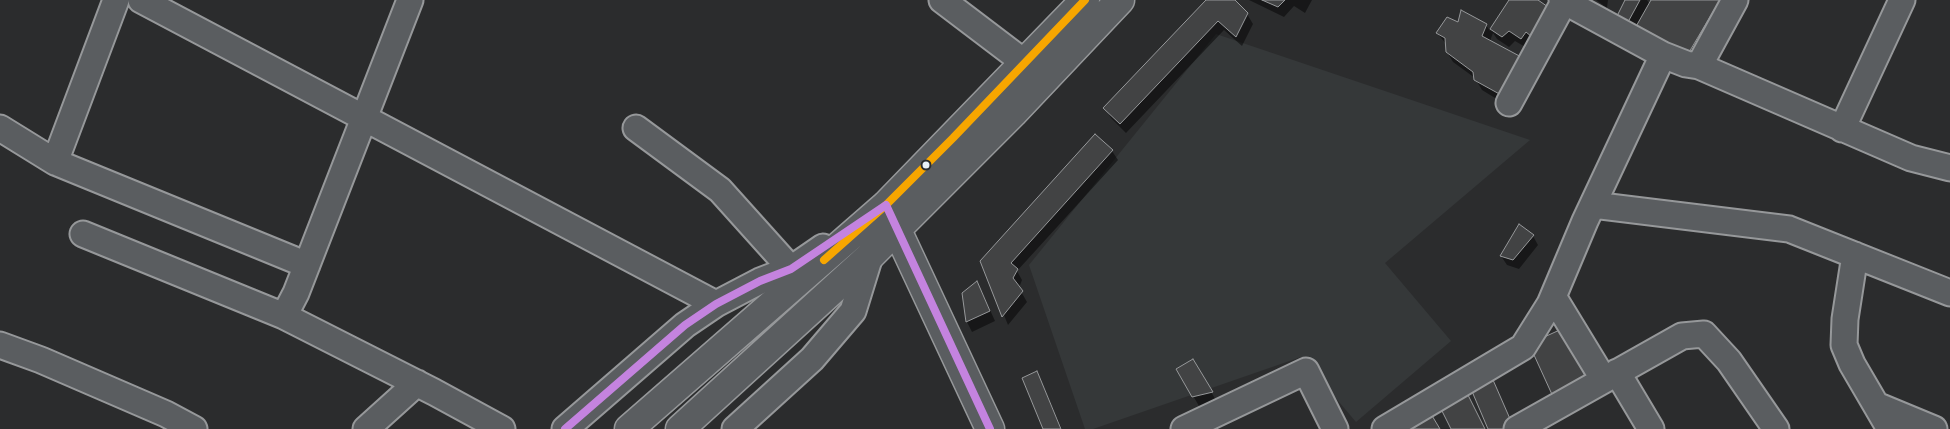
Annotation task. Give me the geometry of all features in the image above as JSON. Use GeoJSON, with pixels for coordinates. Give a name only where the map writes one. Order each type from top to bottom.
{"type":"FeatureCollection","features":[{"type":"Feature","properties":{"kind":"main road"},"geometry":{"type":"LineString","coordinates":[[630,429],[886,205],[1085,0]]}},
{"type":"Feature","properties":{"kind":"main road"},"geometry":{"type":"LineString","coordinates":[[680,429],[870,256],[1013,113],[1120,0]]}},
{"type":"Feature","properties":{"kind":"main road"},"geometry":{"type":"LineString","coordinates":[[886,205],[990,429]]}},
{"type":"Feature","properties":{"kind":"street"},"geometry":{"type":"LineString","coordinates":[[55,162],[116,0]]}},
{"type":"Feature","properties":{"kind":"street"},"geometry":{"type":"LineString","coordinates":[[141,0],[716,304]]}},
{"type":"Feature","properties":{"kind":"street"},"geometry":{"type":"LineString","coordinates":[[284,316],[308,265],[410,0]]}},
{"type":"Feature","properties":{"kind":"street"},"geometry":{"type":"LineString","coordinates":[[942,0],[1025,63]]}},
{"type":"Feature","properties":{"kind":"street"},"geometry":{"type":"LineString","coordinates":[[1508,103],[1564,0],[1663,55],[1686,64],[1699,66],[1791,104],[1842,129],[1911,158],[1950,168]]}},
{"type":"Feature","properties":{"kind":"street"},"geometry":{"type":"LineString","coordinates":[[1699,66],[1735,0]]}},
{"type":"Feature","properties":{"kind":"street"},"geometry":{"type":"LineString","coordinates":[[1842,129],[1902,0]]}},
{"type":"Feature","properties":{"kind":"street"},"geometry":{"type":"LineString","coordinates":[[1385,429],[1523,347],[1554,298],[1592,205],[1663,55]]}},
{"type":"Feature","properties":{"kind":"street"},"geometry":{"type":"LineString","coordinates":[[0,128],[55,162],[308,265]]}},
{"type":"Feature","properties":{"kind":"street"},"geometry":{"type":"LineString","coordinates":[[636,128],[720,190],[791,269]]}},
{"type":"Feature","properties":{"kind":"street"},"geometry":{"type":"LineString","coordinates":[[566,429],[685,325],[716,304],[760,281],[791,269],[886,205]]}},
{"type":"Feature","properties":{"kind":"street"},"geometry":{"type":"LineString","coordinates":[[1592,205],[1788,229],[1950,293]]}},
{"type":"Feature","properties":{"kind":"street"},"geometry":{"type":"LineString","coordinates":[[83,234],[284,316],[417,383],[502,429]]}},
{"type":"Feature","properties":{"kind":"street"},"geometry":{"type":"LineString","coordinates":[[1855,255],[1845,319],[1844,345],[1852,364],[1890,429]]}},
{"type":"Feature","properties":{"kind":"street"},"geometry":{"type":"LineString","coordinates":[[735,429],[812,359],[853,311],[870,256]]}},
{"type":"Feature","properties":{"kind":"street"},"geometry":{"type":"LineString","coordinates":[[1554,298],[1651,429]]}},
{"type":"Feature","properties":{"kind":"street"},"geometry":{"type":"LineString","coordinates":[[1517,429],[1682,336],[1704,334],[1729,362],[1776,429]]}},
{"type":"Feature","properties":{"kind":"street"},"geometry":{"type":"LineString","coordinates":[[0,345],[41,360],[166,414],[194,429]]}},
{"type":"Feature","properties":{"kind":"street"},"geometry":{"type":"LineString","coordinates":[[1184,429],[1306,371],[1335,429]]}},
{"type":"Feature","properties":{"kind":"street"},"geometry":{"type":"LineString","coordinates":[[366,429],[417,383]]}},
{"type":"Feature","properties":{"kind":"street"},"geometry":{"type":"LineString","coordinates":[[1876,405],[1934,429]]}},
{"type":"Feature","properties":{"kind":"shaded area"},"geometry":{"type":"Polygon","coordinates":[[[1216,34],[1530,140],[1385,263],[1451,341],[1356,422],[1301,357],[1093,429],[1085,429],[1029,265],[1216,34]]]}},
{"type":"Feature","properties":{"kind":"building"},"geometry":{"type":"Polygon","coordinates":[[[1206,0],[1235,0],[1248,13],[1236,37],[1218,21],[1120,124],[1103,108],[1206,0]]]}},
{"type":"Feature","properties":{"kind":"building"},"geometry":{"type":"Polygon","coordinates":[[[1262,0],[1285,0],[1278,7],[1262,0]]]}},
{"type":"Feature","properties":{"kind":"building"},"geometry":{"type":"Polygon","coordinates":[[[1509,0],[1538,0],[1551,9],[1532,37],[1526,32],[1521,39],[1509,31],[1502,37],[1490,29],[1509,0]]]}},
{"type":"Feature","properties":{"kind":"building"},"geometry":{"type":"Polygon","coordinates":[[[1625,0],[1640,0],[1628,22],[1615,20],[1625,0]]]}},
{"type":"Feature","properties":{"kind":"building"},"geometry":{"type":"Polygon","coordinates":[[[1651,0],[1720,0],[1685,59],[1634,30],[1651,0]]]}},
{"type":"Feature","properties":{"kind":"building"},"geometry":{"type":"Polygon","coordinates":[[[1461,10],[1487,24],[1482,36],[1525,59],[1503,96],[1474,80],[1473,72],[1446,52],[1445,38],[1436,33],[1447,17],[1458,22],[1461,10]]]}},
{"type":"Feature","properties":{"kind":"building"},"geometry":{"type":"Polygon","coordinates":[[[1095,134],[1113,150],[1011,263],[1018,269],[1013,278],[1023,291],[1002,317],[980,261],[1095,134]]]}},
{"type":"Feature","properties":{"kind":"building"},"geometry":{"type":"Polygon","coordinates":[[[1519,224],[1534,235],[1513,260],[1500,256],[1519,224]]]}},
{"type":"Feature","properties":{"kind":"building"},"geometry":{"type":"Polygon","coordinates":[[[977,281],[990,311],[966,322],[962,293],[977,281]]]}},
{"type":"Feature","properties":{"kind":"building"},"geometry":{"type":"Polygon","coordinates":[[[1564,328],[1589,385],[1555,401],[1529,344],[1564,328]]]}},
{"type":"Feature","properties":{"kind":"building"},"geometry":{"type":"Polygon","coordinates":[[[1193,359],[1213,392],[1192,397],[1176,369],[1193,359]]]}},
{"type":"Feature","properties":{"kind":"building"},"geometry":{"type":"Polygon","coordinates":[[[1037,371],[1061,429],[1043,429],[1022,378],[1037,371]]]}},
{"type":"Feature","properties":{"kind":"building"},"geometry":{"type":"Polygon","coordinates":[[[1490,373],[1514,428],[1512,429],[1488,429],[1468,382],[1490,373]]]}},
{"type":"Feature","properties":{"kind":"building"},"geometry":{"type":"Polygon","coordinates":[[[1466,391],[1485,429],[1451,429],[1439,405],[1466,391]]]}},
{"type":"Feature","properties":{"kind":"building"},"geometry":{"type":"Polygon","coordinates":[[[1431,414],[1440,429],[1413,429],[1411,426],[1431,414]]]}},
{"type":"Feature","properties":{"kind":"transit line"},"geometry":{"type":"LineString","coordinates":[[824,260],[886,205],[1085,0]]}},
{"type":"Feature","properties":{"kind":"transit line"},"geometry":{"type":"LineString","coordinates":[[565,429],[685,325],[716,304],[760,281],[791,269],[886,205],[990,429]]}}]}
